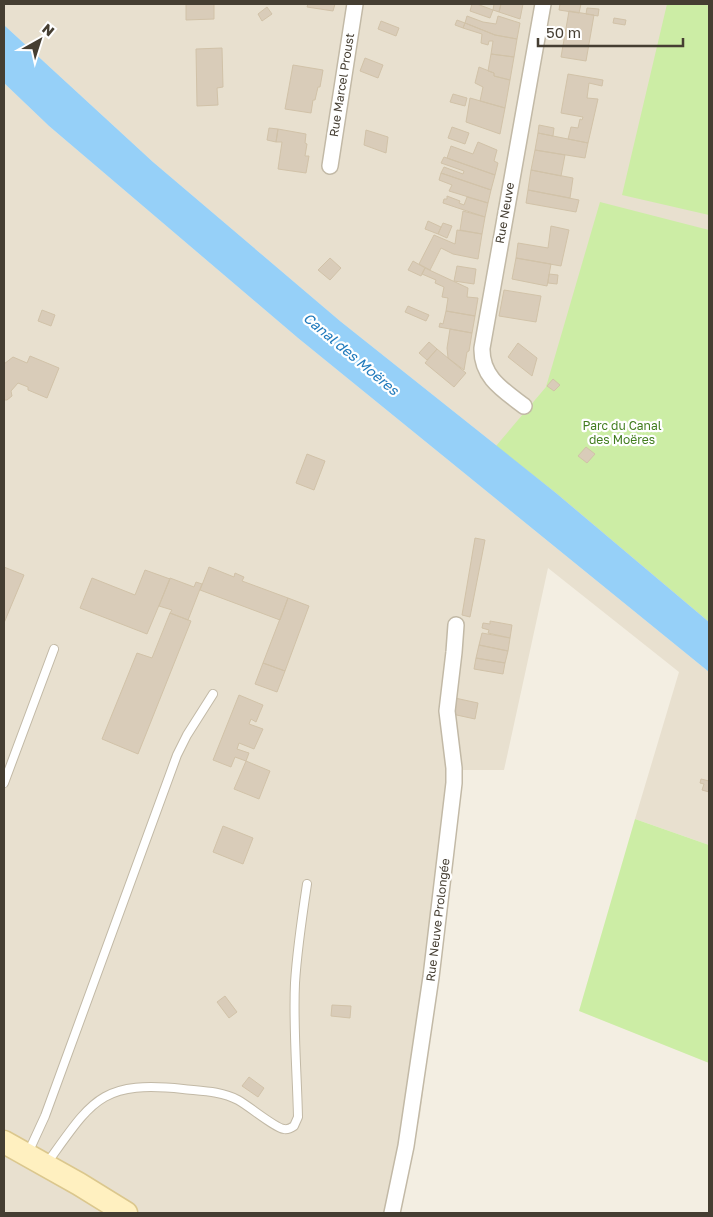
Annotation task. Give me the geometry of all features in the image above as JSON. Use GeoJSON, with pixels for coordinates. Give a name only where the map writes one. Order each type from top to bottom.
{"type":"FeatureCollection","features":[{"type":"Feature","properties":{"kind":"main road"},"geometry":{"type":"LineString","coordinates":[[4,1142],[126,1213]]}},
{"type":"Feature","properties":{"kind":"street","name":"Rue Marcel Proust"},"geometry":{"type":"LineString","coordinates":[[330,166],[355,4]]}},
{"type":"Feature","properties":{"kind":"street","name":"Rue Neuve"},"geometry":{"type":"LineString","coordinates":[[524,406],[488,375],[482,363],[482,348],[543,4]]}},
{"type":"Feature","properties":{"kind":"street","name":"Rue Neuve Prolongée"},"geometry":{"type":"LineString","coordinates":[[392,1213],[406,1146],[430,987],[454,783],[447,711],[456,625]]}},
{"type":"Feature","properties":{"kind":"lane"},"geometry":{"type":"LineString","coordinates":[[4,783],[54,649]]}},
{"type":"Feature","properties":{"kind":"lane"},"geometry":{"type":"LineString","coordinates":[[36,1160],[45,1116],[177,755],[187,735],[213,694]]}},
{"type":"Feature","properties":{"kind":"lane"},"geometry":{"type":"LineString","coordinates":[[36,1160],[90,1106],[104,1097],[128,1088],[146,1086],[167,1087],[222,1094],[252,1108],[280,1128],[288,1129],[294,1126],[298,1117],[294,1012],[295,980],[307,884]]}},
{"type":"Feature","properties":{"kind":"shaded area"},"geometry":{"type":"Polygon","coordinates":[[[4,4],[709,4],[709,622],[556,493],[340,321],[153,162],[4,25],[4,4]]]}},
{"type":"Feature","properties":{"kind":"shaded area"},"geometry":{"type":"Polygon","coordinates":[[[4,83],[49,126],[298,338],[709,672],[709,845],[635,819],[679,672],[548,568],[504,770],[463,770],[420,1116],[396,1213],[4,1213],[4,83]]]}},
{"type":"Feature","properties":{"kind":"green space"},"geometry":{"type":"Polygon","coordinates":[[[667,4],[709,4],[709,215],[622,195],[667,4]]]}},
{"type":"Feature","properties":{"kind":"green space","name":"Parc du Canal des Moëres"},"geometry":{"type":"Polygon","coordinates":[[[600,202],[709,230],[709,622],[556,493],[496,446],[546,387],[600,202]]]}},
{"type":"Feature","properties":{"kind":"green space"},"geometry":{"type":"Polygon","coordinates":[[[635,819],[709,845],[709,1063],[579,1011],[635,819]]]}},
{"type":"Feature","properties":{"kind":"water","name":"Canal des Moëres"},"geometry":{"type":"Polygon","coordinates":[[[4,25],[153,162],[340,321],[556,493],[709,622],[709,672],[298,338],[49,126],[4,83],[4,25]]]}},
{"type":"Feature","properties":{"kind":"building"},"geometry":{"type":"Polygon","coordinates":[[[186,4],[214,4],[214,19],[186,20],[186,4]]]}},
{"type":"Feature","properties":{"kind":"building"},"geometry":{"type":"Polygon","coordinates":[[[308,4],[335,4],[333,11],[307,7],[308,4]]]}},
{"type":"Feature","properties":{"kind":"building"},"geometry":{"type":"Polygon","coordinates":[[[472,4],[493,10],[490,18],[470,11],[472,4]]]}},
{"type":"Feature","properties":{"kind":"building"},"geometry":{"type":"Polygon","coordinates":[[[494,4],[501,4],[499,12],[493,10],[494,4]]]}},
{"type":"Feature","properties":{"kind":"building"},"geometry":{"type":"Polygon","coordinates":[[[501,4],[523,4],[520,19],[499,12],[501,4]]]}},
{"type":"Feature","properties":{"kind":"building"},"geometry":{"type":"Polygon","coordinates":[[[560,4],[581,4],[579,13],[559,10],[560,4]]]}},
{"type":"Feature","properties":{"kind":"building"},"geometry":{"type":"Polygon","coordinates":[[[267,7],[272,14],[262,21],[258,14],[267,7]]]}},
{"type":"Feature","properties":{"kind":"building"},"geometry":{"type":"Polygon","coordinates":[[[587,8],[599,9],[598,16],[586,14],[587,8]]]}},
{"type":"Feature","properties":{"kind":"building"},"geometry":{"type":"Polygon","coordinates":[[[569,11],[594,15],[586,61],[561,57],[569,11]]]}},
{"type":"Feature","properties":{"kind":"building"},"geometry":{"type":"Polygon","coordinates":[[[467,16],[483,22],[496,24],[498,16],[520,23],[517,39],[495,35],[465,23],[467,16]]]}},
{"type":"Feature","properties":{"kind":"building"},"geometry":{"type":"Polygon","coordinates":[[[614,18],[626,20],[625,25],[613,23],[614,18]]]}},
{"type":"Feature","properties":{"kind":"building"},"geometry":{"type":"Polygon","coordinates":[[[457,20],[465,23],[463,28],[455,25],[457,20]]]}},
{"type":"Feature","properties":{"kind":"building"},"geometry":{"type":"Polygon","coordinates":[[[381,21],[399,28],[396,36],[378,29],[381,21]]]}},
{"type":"Feature","properties":{"kind":"building"},"geometry":{"type":"Polygon","coordinates":[[[465,23],[495,35],[517,39],[514,57],[491,54],[493,41],[489,41],[488,45],[481,43],[482,34],[463,28],[465,23]]]}},
{"type":"Feature","properties":{"kind":"building"},"geometry":{"type":"Polygon","coordinates":[[[222,48],[223,87],[217,88],[218,105],[197,106],[196,49],[222,48]]]}},
{"type":"Feature","properties":{"kind":"building"},"geometry":{"type":"Polygon","coordinates":[[[491,54],[514,57],[510,80],[494,76],[494,73],[488,71],[491,54]]]}},
{"type":"Feature","properties":{"kind":"building"},"geometry":{"type":"Polygon","coordinates":[[[365,58],[383,65],[378,78],[360,71],[365,58]]]}},
{"type":"Feature","properties":{"kind":"building"},"geometry":{"type":"Polygon","coordinates":[[[293,65],[323,70],[320,87],[318,87],[315,100],[313,100],[311,113],[285,109],[293,65]]]}},
{"type":"Feature","properties":{"kind":"building"},"geometry":{"type":"Polygon","coordinates":[[[479,67],[494,73],[494,76],[510,80],[505,108],[480,101],[483,87],[475,83],[479,67]]]}},
{"type":"Feature","properties":{"kind":"building"},"geometry":{"type":"Polygon","coordinates":[[[568,74],[603,80],[602,86],[589,83],[587,98],[598,99],[588,143],[568,139],[571,127],[578,128],[580,119],[582,120],[583,117],[561,113],[568,74]]]}},
{"type":"Feature","properties":{"kind":"building"},"geometry":{"type":"Polygon","coordinates":[[[453,94],[467,98],[465,106],[450,102],[453,94]]]}},
{"type":"Feature","properties":{"kind":"building"},"geometry":{"type":"Polygon","coordinates":[[[470,98],[505,108],[500,134],[466,122],[470,98]]]}},
{"type":"Feature","properties":{"kind":"building"},"geometry":{"type":"Polygon","coordinates":[[[539,125],[554,128],[553,136],[538,133],[539,125]]]}},
{"type":"Feature","properties":{"kind":"building"},"geometry":{"type":"Polygon","coordinates":[[[452,127],[469,133],[465,144],[448,138],[452,127]]]}},
{"type":"Feature","properties":{"kind":"building"},"geometry":{"type":"Polygon","coordinates":[[[269,128],[278,129],[276,142],[267,140],[269,128]]]}},
{"type":"Feature","properties":{"kind":"building"},"geometry":{"type":"Polygon","coordinates":[[[278,129],[306,134],[305,156],[309,156],[306,173],[278,169],[282,142],[276,142],[278,129]]]}},
{"type":"Feature","properties":{"kind":"building"},"geometry":{"type":"Polygon","coordinates":[[[366,130],[388,137],[386,153],[364,145],[366,130]]]}},
{"type":"Feature","properties":{"kind":"building"},"geometry":{"type":"Polygon","coordinates":[[[538,133],[588,143],[585,158],[535,150],[538,133]]]}},
{"type":"Feature","properties":{"kind":"building"},"geometry":{"type":"Polygon","coordinates":[[[478,142],[497,150],[494,161],[498,163],[495,175],[447,158],[451,146],[473,154],[478,142]]]}},
{"type":"Feature","properties":{"kind":"building"},"geometry":{"type":"Polygon","coordinates":[[[535,150],[565,155],[561,176],[531,170],[535,150]]]}},
{"type":"Feature","properties":{"kind":"building"},"geometry":{"type":"Polygon","coordinates":[[[444,157],[495,175],[491,190],[441,173],[444,167],[463,174],[464,171],[441,163],[444,157]]]}},
{"type":"Feature","properties":{"kind":"building"},"geometry":{"type":"Polygon","coordinates":[[[531,170],[573,178],[570,198],[528,190],[531,170]]]}},
{"type":"Feature","properties":{"kind":"building"},"geometry":{"type":"Polygon","coordinates":[[[441,173],[491,190],[488,203],[449,191],[452,185],[439,180],[441,173]]]}},
{"type":"Feature","properties":{"kind":"building"},"geometry":{"type":"Polygon","coordinates":[[[528,190],[579,200],[576,212],[526,203],[528,190]]]}},
{"type":"Feature","properties":{"kind":"building"},"geometry":{"type":"Polygon","coordinates":[[[447,196],[460,201],[459,203],[464,205],[467,197],[488,203],[485,217],[443,203],[447,196]]]}},
{"type":"Feature","properties":{"kind":"building"},"geometry":{"type":"Polygon","coordinates":[[[463,211],[485,217],[482,234],[460,230],[463,211]]]}},
{"type":"Feature","properties":{"kind":"building"},"geometry":{"type":"Polygon","coordinates":[[[428,221],[441,227],[438,234],[425,229],[428,221]]]}},
{"type":"Feature","properties":{"kind":"building"},"geometry":{"type":"Polygon","coordinates":[[[443,223],[452,226],[447,238],[438,234],[443,223]]]}},
{"type":"Feature","properties":{"kind":"building"},"geometry":{"type":"Polygon","coordinates":[[[551,226],[569,230],[561,266],[516,258],[518,243],[548,248],[551,226]]]}},
{"type":"Feature","properties":{"kind":"building"},"geometry":{"type":"Polygon","coordinates":[[[457,230],[482,234],[478,259],[453,254],[441,248],[430,270],[419,264],[434,235],[455,244],[457,230]]]}},
{"type":"Feature","properties":{"kind":"building"},"geometry":{"type":"Polygon","coordinates":[[[330,258],[341,268],[330,280],[318,270],[330,258]]]}},
{"type":"Feature","properties":{"kind":"building"},"geometry":{"type":"Polygon","coordinates":[[[516,258],[551,264],[547,286],[512,279],[516,258]]]}},
{"type":"Feature","properties":{"kind":"building"},"geometry":{"type":"Polygon","coordinates":[[[413,261],[425,268],[421,276],[408,270],[413,261]]]}},
{"type":"Feature","properties":{"kind":"building"},"geometry":{"type":"Polygon","coordinates":[[[457,266],[476,269],[474,284],[454,281],[457,266]]]}},
{"type":"Feature","properties":{"kind":"building"},"geometry":{"type":"Polygon","coordinates":[[[425,268],[468,288],[467,297],[478,298],[475,316],[446,311],[448,298],[442,297],[444,287],[435,283],[436,280],[422,274],[425,268]]]}},
{"type":"Feature","properties":{"kind":"building"},"geometry":{"type":"Polygon","coordinates":[[[549,274],[558,275],[557,284],[548,283],[549,274]]]}},
{"type":"Feature","properties":{"kind":"building"},"geometry":{"type":"Polygon","coordinates":[[[504,290],[541,296],[536,322],[499,316],[504,290]]]}},
{"type":"Feature","properties":{"kind":"building"},"geometry":{"type":"Polygon","coordinates":[[[408,306],[429,315],[426,321],[405,312],[408,306]]]}},
{"type":"Feature","properties":{"kind":"building"},"geometry":{"type":"Polygon","coordinates":[[[42,310],[55,315],[51,326],[38,321],[42,310]]]}},
{"type":"Feature","properties":{"kind":"building"},"geometry":{"type":"Polygon","coordinates":[[[446,311],[475,316],[472,333],[439,327],[440,323],[443,324],[446,311]]]}},
{"type":"Feature","properties":{"kind":"building"},"geometry":{"type":"Polygon","coordinates":[[[450,329],[472,333],[464,370],[448,358],[447,348],[450,329]]]}},
{"type":"Feature","properties":{"kind":"building"},"geometry":{"type":"Polygon","coordinates":[[[429,342],[437,349],[427,360],[419,353],[429,342]]]}},
{"type":"Feature","properties":{"kind":"building"},"geometry":{"type":"Polygon","coordinates":[[[518,343],[537,358],[532,376],[508,357],[518,343]]]}},
{"type":"Feature","properties":{"kind":"building"},"geometry":{"type":"Polygon","coordinates":[[[437,349],[466,373],[454,387],[425,363],[437,349]]]}},
{"type":"Feature","properties":{"kind":"building"},"geometry":{"type":"Polygon","coordinates":[[[30,356],[59,368],[47,398],[28,390],[28,387],[18,383],[11,391],[12,396],[4,400],[4,364],[13,357],[27,363],[30,356]]]}},
{"type":"Feature","properties":{"kind":"building"},"geometry":{"type":"Polygon","coordinates":[[[553,379],[560,385],[554,391],[547,386],[553,379]]]}},
{"type":"Feature","properties":{"kind":"building"},"geometry":{"type":"Polygon","coordinates":[[[586,447],[595,454],[587,463],[578,456],[586,447]]]}},
{"type":"Feature","properties":{"kind":"building"},"geometry":{"type":"Polygon","coordinates":[[[307,454],[325,461],[314,490],[296,483],[307,454]]]}},
{"type":"Feature","properties":{"kind":"building"},"geometry":{"type":"Polygon","coordinates":[[[475,538],[485,540],[470,617],[462,615],[475,538]]]}},
{"type":"Feature","properties":{"kind":"building"},"geometry":{"type":"Polygon","coordinates":[[[4,567],[24,575],[4,623],[4,567]]]}},
{"type":"Feature","properties":{"kind":"building"},"geometry":{"type":"Polygon","coordinates":[[[209,567],[234,577],[235,573],[244,577],[242,581],[288,598],[280,620],[200,590],[209,567]]]}},
{"type":"Feature","properties":{"kind":"building"},"geometry":{"type":"Polygon","coordinates":[[[145,570],[170,579],[147,634],[80,608],[92,578],[135,595],[145,570]]]}},
{"type":"Feature","properties":{"kind":"building"},"geometry":{"type":"Polygon","coordinates":[[[170,578],[194,587],[196,582],[202,584],[188,620],[170,613],[172,610],[159,606],[170,578]]]}},
{"type":"Feature","properties":{"kind":"building"},"geometry":{"type":"Polygon","coordinates":[[[288,598],[309,606],[285,671],[263,663],[288,598]]]}},
{"type":"Feature","properties":{"kind":"building"},"geometry":{"type":"Polygon","coordinates":[[[170,613],[191,621],[138,754],[102,739],[137,653],[152,658],[170,613]]]}},
{"type":"Feature","properties":{"kind":"building"},"geometry":{"type":"Polygon","coordinates":[[[490,621],[512,625],[510,638],[488,633],[489,630],[482,628],[483,623],[490,624],[490,621]]]}},
{"type":"Feature","properties":{"kind":"building"},"geometry":{"type":"Polygon","coordinates":[[[482,633],[510,638],[508,651],[479,645],[482,633]]]}},
{"type":"Feature","properties":{"kind":"building"},"geometry":{"type":"Polygon","coordinates":[[[479,645],[508,651],[505,663],[476,658],[479,645]]]}},
{"type":"Feature","properties":{"kind":"building"},"geometry":{"type":"Polygon","coordinates":[[[476,658],[505,663],[503,674],[474,669],[476,658]]]}},
{"type":"Feature","properties":{"kind":"building"},"geometry":{"type":"Polygon","coordinates":[[[263,663],[285,671],[277,692],[255,684],[263,663]]]}},
{"type":"Feature","properties":{"kind":"building"},"geometry":{"type":"Polygon","coordinates":[[[239,695],[263,705],[256,722],[251,719],[249,724],[263,729],[254,749],[239,743],[237,749],[249,753],[246,761],[235,757],[231,767],[213,760],[239,695]]]}},
{"type":"Feature","properties":{"kind":"building"},"geometry":{"type":"Polygon","coordinates":[[[455,698],[478,703],[475,719],[452,714],[455,698]]]}},
{"type":"Feature","properties":{"kind":"building"},"geometry":{"type":"Polygon","coordinates":[[[246,761],[270,771],[259,799],[234,789],[246,761]]]}},
{"type":"Feature","properties":{"kind":"building"},"geometry":{"type":"Polygon","coordinates":[[[701,779],[709,781],[709,792],[702,790],[704,784],[700,783],[701,779]]]}},
{"type":"Feature","properties":{"kind":"building"},"geometry":{"type":"Polygon","coordinates":[[[223,826],[253,838],[243,864],[213,852],[223,826]]]}},
{"type":"Feature","properties":{"kind":"building"},"geometry":{"type":"Polygon","coordinates":[[[225,996],[237,1012],[229,1018],[217,1002],[225,996]]]}},
{"type":"Feature","properties":{"kind":"building"},"geometry":{"type":"Polygon","coordinates":[[[332,1005],[351,1006],[350,1018],[331,1016],[332,1005]]]}},
{"type":"Feature","properties":{"kind":"building"},"geometry":{"type":"Polygon","coordinates":[[[249,1077],[264,1088],[258,1097],[242,1086],[249,1077]]]}}]}
